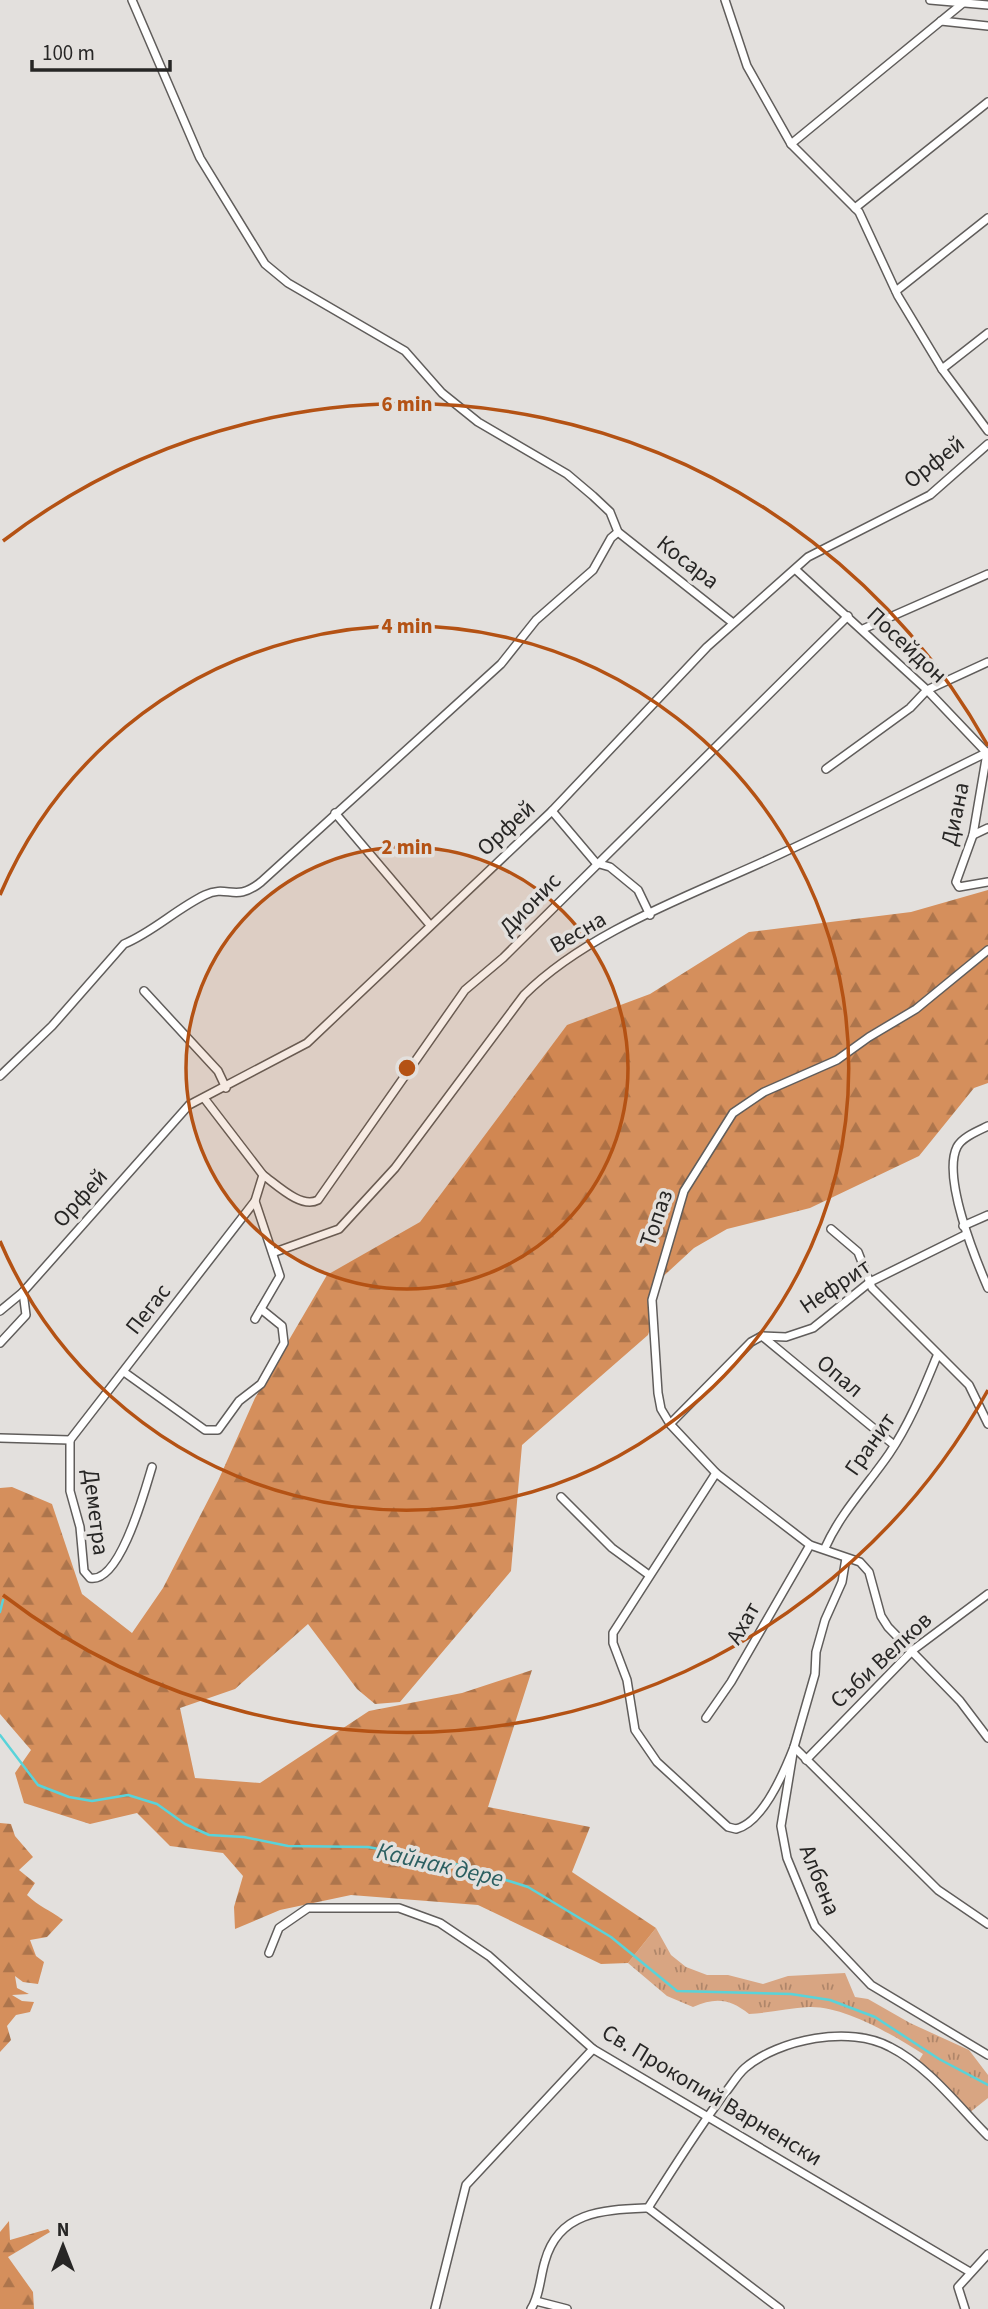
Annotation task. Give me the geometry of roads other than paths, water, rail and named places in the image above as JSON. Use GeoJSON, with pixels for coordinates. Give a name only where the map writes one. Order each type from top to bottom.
{"type":"FeatureCollection","features":[{"type":"Feature","properties":{"kind":"street"},"geometry":{"type":"LineString","coordinates":[[0,1076],[52,1026],[124,944],[140,938],[171,914],[208,894],[250,891],[501,664],[536,620],[593,570],[611,538],[618,532],[610,512],[593,496],[567,474],[478,422],[442,393],[405,351],[288,283],[265,264],[200,158],[132,0]]}},
{"type":"Feature","properties":{"kind":"street"},"geometry":{"type":"LineString","coordinates":[[725,0],[747,66],[791,144],[855,208],[896,291],[942,369],[988,431]]}},
{"type":"Feature","properties":{"kind":"street"},"geometry":{"type":"LineString","coordinates":[[930,0],[988,5]]}},
{"type":"Feature","properties":{"kind":"street"},"geometry":{"type":"LineString","coordinates":[[791,144],[963,3]]}},
{"type":"Feature","properties":{"kind":"street"},"geometry":{"type":"LineString","coordinates":[[941,21],[988,26]]}},
{"type":"Feature","properties":{"kind":"street"},"geometry":{"type":"LineString","coordinates":[[855,208],[988,102]]}},
{"type":"Feature","properties":{"kind":"street"},"geometry":{"type":"LineString","coordinates":[[896,291],[988,218]]}},
{"type":"Feature","properties":{"kind":"street"},"geometry":{"type":"LineString","coordinates":[[942,369],[988,333]]}},
{"type":"Feature","properties":{"kind":"street","name":"Орфей"},"geometry":{"type":"LineString","coordinates":[[0,1311],[23,1292],[189,1105],[226,1088],[307,1043],[552,811],[707,647],[808,557],[930,495],[988,444]]}},
{"type":"Feature","properties":{"kind":"street","name":"Косара"},"geometry":{"type":"LineString","coordinates":[[618,532],[733,623]]}},
{"type":"Feature","properties":{"kind":"street","name":"Посейдон"},"geometry":{"type":"LineString","coordinates":[[796,570],[863,629],[987,752]]}},
{"type":"Feature","properties":{"kind":"street"},"geometry":{"type":"LineString","coordinates":[[863,629],[988,574]]}},
{"type":"Feature","properties":{"kind":"street","name":"Дионис"},"geometry":{"type":"LineString","coordinates":[[204,1098],[262,1175],[302,1202],[311,1203],[318,1200],[465,990],[503,958],[848,616]]}},
{"type":"Feature","properties":{"kind":"street"},"geometry":{"type":"LineString","coordinates":[[826,769],[910,708],[927,690],[988,663]]}},
{"type":"Feature","properties":{"kind":"street","name":"Диана"},"geometry":{"type":"LineString","coordinates":[[987,752],[973,835],[957,882],[959,887],[964,888],[988,883]]}},
{"type":"Feature","properties":{"kind":"street","name":"Весна"},"geometry":{"type":"LineString","coordinates":[[275,1252],[339,1229],[395,1168],[524,995],[546,973],[572,956],[650,915],[857,819],[987,752]]}},
{"type":"Feature","properties":{"kind":"street"},"geometry":{"type":"LineString","coordinates":[[552,811],[596,863],[610,867],[631,884],[650,915]]}},
{"type":"Feature","properties":{"kind":"street"},"geometry":{"type":"LineString","coordinates":[[335,813],[430,925]]}},
{"type":"Feature","properties":{"kind":"street"},"geometry":{"type":"LineString","coordinates":[[973,835],[988,828]]}},
{"type":"Feature","properties":{"kind":"street","name":"Топаз"},"geometry":{"type":"LineString","coordinates":[[988,950],[916,1009],[837,1060],[764,1092],[733,1113],[684,1191],[652,1300],[658,1393],[661,1409],[670,1424],[716,1473],[810,1545],[860,1562],[869,1572],[881,1616],[899,1641],[913,1650],[960,1701],[988,1738]]}},
{"type":"Feature","properties":{"kind":"street"},"geometry":{"type":"LineString","coordinates":[[144,991],[218,1071],[226,1088]]}},
{"type":"Feature","properties":{"kind":"street"},"geometry":{"type":"LineString","coordinates":[[988,1126],[958,1144],[953,1157],[964,1230],[988,1288]]}},
{"type":"Feature","properties":{"kind":"street"},"geometry":{"type":"LineString","coordinates":[[255,1319],[280,1276],[275,1252],[256,1201],[262,1175]]}},
{"type":"Feature","properties":{"kind":"street","name":"Пегас"},"geometry":{"type":"LineString","coordinates":[[70,1440],[256,1201]]}},
{"type":"Feature","properties":{"kind":"street","name":"Нефрит"},"geometry":{"type":"LineString","coordinates":[[762,1336],[786,1337],[813,1328],[870,1282],[988,1215]]}},
{"type":"Feature","properties":{"kind":"street"},"geometry":{"type":"LineString","coordinates":[[831,1229],[858,1252],[870,1282],[937,1356],[957,1371],[969,1385],[988,1424]]}},
{"type":"Feature","properties":{"kind":"street"},"geometry":{"type":"LineString","coordinates":[[0,1343],[26,1315],[23,1292]]}},
{"type":"Feature","properties":{"kind":"street"},"geometry":{"type":"LineString","coordinates":[[124,1371],[205,1430],[214,1433],[223,1426],[239,1401],[261,1384],[284,1343],[282,1326],[261,1309]]}},
{"type":"Feature","properties":{"kind":"street"},"geometry":{"type":"LineString","coordinates":[[670,1424],[751,1342],[762,1336]]}},
{"type":"Feature","properties":{"kind":"street","name":"Опал"},"geometry":{"type":"LineString","coordinates":[[762,1336],[894,1445]]}},
{"type":"Feature","properties":{"kind":"street","name":"Гранит"},"geometry":{"type":"LineString","coordinates":[[825,1548],[836,1522],[912,1417],[937,1356]]}},
{"type":"Feature","properties":{"kind":"street"},"geometry":{"type":"LineString","coordinates":[[0,1438],[70,1440]]}},
{"type":"Feature","properties":{"kind":"street","name":"Деметра"},"geometry":{"type":"LineString","coordinates":[[70,1440],[70,1491],[80,1527],[84,1571],[90,1578],[99,1578],[115,1563],[138,1516],[152,1467]]}},
{"type":"Feature","properties":{"kind":"street"},"geometry":{"type":"LineString","coordinates":[[716,1473],[613,1633],[613,1643],[627,1680],[635,1730],[657,1762],[729,1827],[736,1829],[749,1823],[779,1784],[794,1747],[938,1889],[988,1924]]}},
{"type":"Feature","properties":{"kind":"street"},"geometry":{"type":"LineString","coordinates":[[561,1497],[612,1548],[649,1575]]}},
{"type":"Feature","properties":{"kind":"street","name":"Ахат"},"geometry":{"type":"LineString","coordinates":[[706,1718],[731,1682],[810,1545]]}},
{"type":"Feature","properties":{"kind":"street","name":"Албена"},"geometry":{"type":"LineString","coordinates":[[846,1558],[842,1582],[825,1620],[816,1652],[815,1674],[794,1747],[781,1826],[786,1858],[816,1926],[871,1985],[988,2055]]}},
{"type":"Feature","properties":{"kind":"street","name":"Съби Велков"},"geometry":{"type":"LineString","coordinates":[[806,1760],[913,1650],[988,1594]]}},
{"type":"Feature","properties":{"kind":"street","name":"Св. Прокопий Варненски"},"geometry":{"type":"LineString","coordinates":[[269,1953],[279,1928],[308,1908],[376,1906],[417,1913],[468,1940],[593,2049],[970,2272]]}},
{"type":"Feature","properties":{"kind":"street"},"geometry":{"type":"LineString","coordinates":[[648,2208],[706,2118],[745,2068],[793,2045],[820,2037],[845,2035],[867,2038],[907,2057],[988,2136]]}},
{"type":"Feature","properties":{"kind":"street"},"geometry":{"type":"LineString","coordinates":[[435,2309],[466,2185],[593,2049]]}},
{"type":"Feature","properties":{"kind":"street"},"geometry":{"type":"LineString","coordinates":[[531,2309],[536,2301],[545,2259],[564,2226],[580,2216],[602,2210],[648,2208],[780,2309]]}},
{"type":"Feature","properties":{"kind":"street"},"geometry":{"type":"LineString","coordinates":[[965,2309],[958,2287],[988,2254]]}},
{"type":"Feature","properties":{"kind":"street"},"geometry":{"type":"LineString","coordinates":[[536,2301],[567,2309]]}},
{"type":"Feature","properties":{"kind":"waterway","name":"Кайнак дере"},"geometry":{"type":"LineString","coordinates":[[0,1612],[3,1600]]}},
{"type":"Feature","properties":{"kind":"waterway","name":"Кайнак дере"},"geometry":{"type":"LineString","coordinates":[[0,1735],[38,1785],[69,1797],[92,1801],[128,1795],[157,1804],[185,1824],[209,1835],[244,1837],[288,1846],[368,1847],[452,1863],[528,1887],[611,1937],[677,1991],[791,1994],[830,2000],[875,2017],[939,2059],[988,2085]]}}]}
